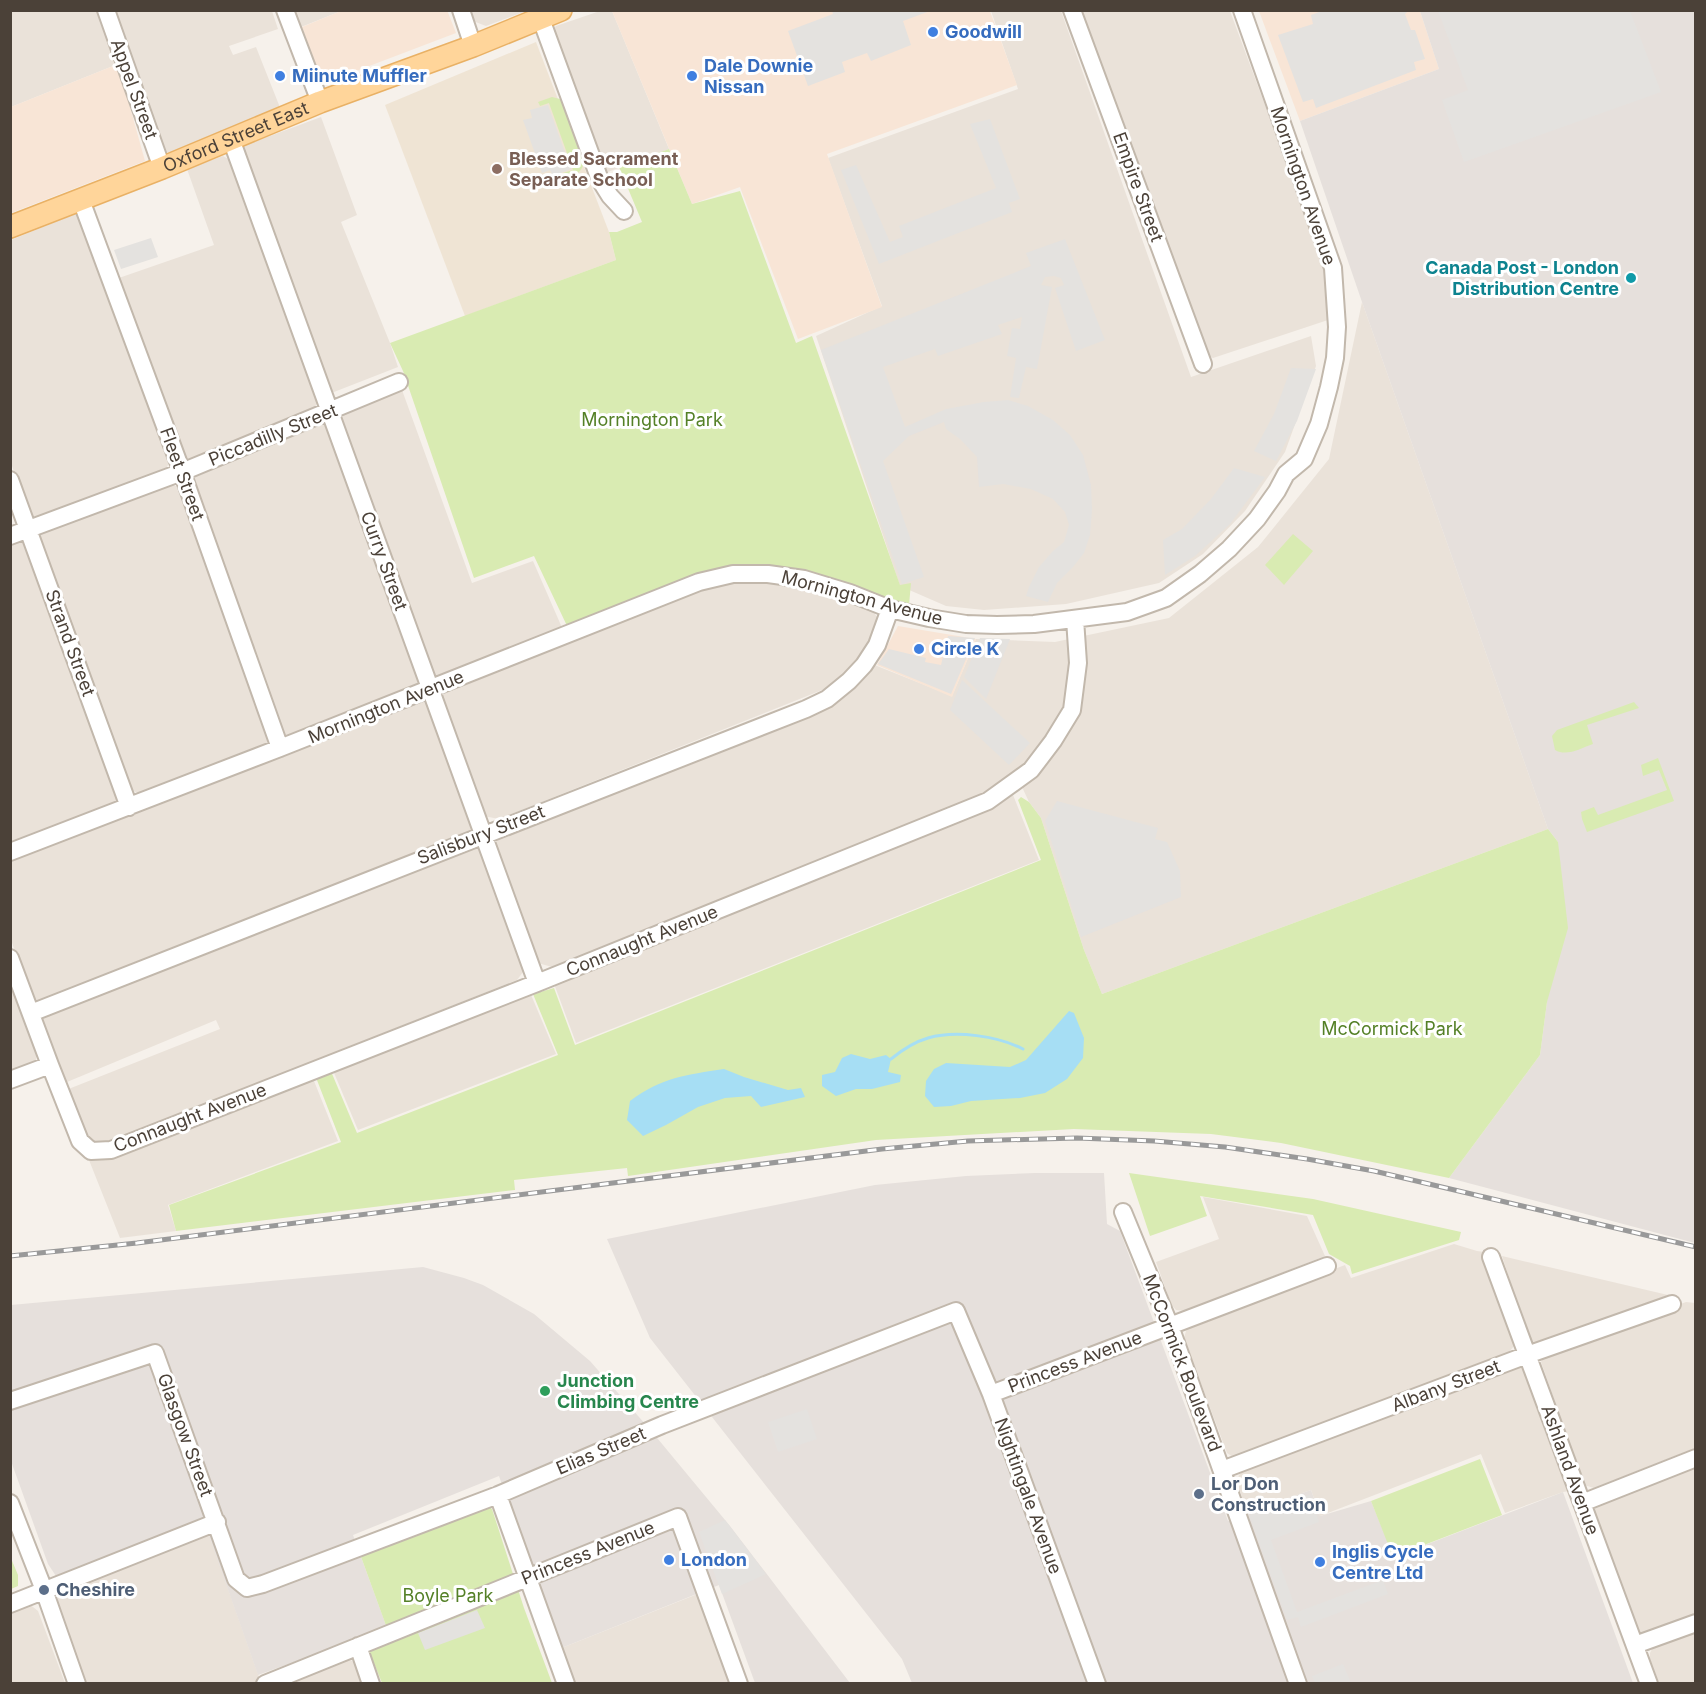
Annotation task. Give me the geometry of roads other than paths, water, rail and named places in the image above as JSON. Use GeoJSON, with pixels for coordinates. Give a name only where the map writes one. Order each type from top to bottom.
{"type":"FeatureCollection","features":[{"type":"Feature","properties":{"kind":"main road","name":"Oxford Street East"},"geometry":{"type":"LineString","coordinates":[[10,227],[162,168],[320,102],[473,46],[561,10]]}},
{"type":"Feature","properties":{"kind":"street","name":"Appel Street"},"geometry":{"type":"LineString","coordinates":[[106,10],[162,168]]}},
{"type":"Feature","properties":{"kind":"street"},"geometry":{"type":"LineString","coordinates":[[285,10],[320,102]]}},
{"type":"Feature","properties":{"kind":"street"},"geometry":{"type":"LineString","coordinates":[[461,10],[473,46]]}},
{"type":"Feature","properties":{"kind":"street","name":"Empire Street"},"geometry":{"type":"LineString","coordinates":[[1072,10],[1203,364]]}},
{"type":"Feature","properties":{"kind":"street","name":"Mornington Avenue"},"geometry":{"type":"LineString","coordinates":[[10,852],[699,582],[733,574],[768,574],[804,579],[850,593],[890,609],[963,624],[997,625],[1075,620],[1127,612],[1166,598],[1200,574],[1229,549],[1257,519],[1286,474],[1304,459],[1318,424],[1335,358],[1337,327],[1333,268],[1242,10]]}},
{"type":"Feature","properties":{"kind":"street"},"geometry":{"type":"LineString","coordinates":[[541,19],[600,180],[610,196],[624,211]]}},
{"type":"Feature","properties":{"kind":"street","name":"Curry Street"},"geometry":{"type":"LineString","coordinates":[[231,139],[537,983]]}},
{"type":"Feature","properties":{"kind":"street","name":"Fleet Street"},"geometry":{"type":"LineString","coordinates":[[81,200],[182,472],[280,748]]}},
{"type":"Feature","properties":{"kind":"street","name":"Piccadilly Street"},"geometry":{"type":"LineString","coordinates":[[10,536],[182,472],[399,382]]}},
{"type":"Feature","properties":{"kind":"street","name":"Strand Street"},"geometry":{"type":"LineString","coordinates":[[10,480],[129,807]]}},
{"type":"Feature","properties":{"kind":"street","name":"Salisbury Street"},"geometry":{"type":"LineString","coordinates":[[31,1013],[806,709],[827,699],[864,666],[876,645],[890,609]]}},
{"type":"Feature","properties":{"kind":"street","name":"Connaught Avenue"},"geometry":{"type":"LineString","coordinates":[[50,1065],[80,1141],[91,1150],[111,1150],[537,983],[988,801],[1031,770],[1053,741],[1072,710],[1078,663],[1075,620]]}},
{"type":"Feature","properties":{"kind":"street"},"geometry":{"type":"LineString","coordinates":[[10,958],[50,1065],[10,1080]]}},
{"type":"Feature","properties":{"kind":"street","name":"McCormick Boulevard"},"geometry":{"type":"LineString","coordinates":[[1123,1212],[1170,1326],[1298,1683]]}},
{"type":"Feature","properties":{"kind":"street","name":"Ashland Avenue"},"geometry":{"type":"LineString","coordinates":[[1491,1257],[1649,1683]]}},
{"type":"Feature","properties":{"kind":"street","name":"Princess Avenue"},"geometry":{"type":"LineString","coordinates":[[991,1394],[1327,1266]]}},
{"type":"Feature","properties":{"kind":"street","name":"Albany Street"},"geometry":{"type":"LineString","coordinates":[[1222,1470],[1527,1355],[1672,1304]]}},
{"type":"Feature","properties":{"kind":"street","name":"Nightingale Avenue"},"geometry":{"type":"LineString","coordinates":[[956,1311],[991,1394],[1097,1683]]}},
{"type":"Feature","properties":{"kind":"street","name":"Elias Street"},"geometry":{"type":"LineString","coordinates":[[247,1588],[263,1584],[498,1495],[662,1425],[956,1311]]}},
{"type":"Feature","properties":{"kind":"street","name":"Glasgow Street"},"geometry":{"type":"LineString","coordinates":[[10,1401],[155,1353],[236,1579],[247,1588]]}},
{"type":"Feature","properties":{"kind":"street"},"geometry":{"type":"LineString","coordinates":[[1582,1503],[1695,1458]]}},
{"type":"Feature","properties":{"kind":"street"},"geometry":{"type":"LineString","coordinates":[[498,1495],[566,1683]]}},
{"type":"Feature","properties":{"kind":"street"},"geometry":{"type":"LineString","coordinates":[[10,1503],[77,1683]]}},
{"type":"Feature","properties":{"kind":"street","name":"Princess Avenue"},"geometry":{"type":"LineString","coordinates":[[265,1683],[678,1517],[739,1683]]}},
{"type":"Feature","properties":{"kind":"street"},"geometry":{"type":"LineString","coordinates":[[10,1604],[217,1522]]}},
{"type":"Feature","properties":{"kind":"street"},"geometry":{"type":"LineString","coordinates":[[1635,1646],[1695,1623]]}},
{"type":"Feature","properties":{"kind":"street"},"geometry":{"type":"LineString","coordinates":[[358,1646],[371,1683]]}},
{"type":"Feature","properties":{"kind":"water"},"geometry":{"type":"Polygon","coordinates":[[[1069,1011],[1074,1013],[1084,1038],[1083,1058],[1067,1079],[1045,1093],[1020,1098],[971,1101],[934,1107],[925,1096],[926,1081],[934,1069],[946,1063],[1010,1067],[1026,1060],[1069,1011]]]}},
{"type":"Feature","properties":{"kind":"water"},"geometry":{"type":"Polygon","coordinates":[[[851,1054],[870,1059],[886,1055],[891,1059],[888,1072],[901,1075],[900,1082],[872,1089],[856,1089],[836,1096],[822,1086],[822,1075],[835,1072],[842,1058],[851,1054]]]}},
{"type":"Feature","properties":{"kind":"water"},"geometry":{"type":"Polygon","coordinates":[[[724,1069],[788,1090],[801,1088],[805,1097],[761,1107],[751,1096],[725,1098],[698,1107],[643,1136],[627,1120],[630,1101],[653,1087],[686,1075],[724,1069]]]}},
{"type":"Feature","properties":{"kind":"waterway"},"geometry":{"type":"LineString","coordinates":[[891,1059],[918,1042],[928,1038],[951,1035],[989,1038],[1023,1049]]}},
{"type":"Feature","properties":{"kind":"railway"},"geometry":{"type":"LineString","coordinates":[[10,1256],[137,1243],[882,1149],[968,1141],[1077,1138],[1225,1147],[1307,1159],[1374,1171],[1696,1247]]}},
{"type":"Feature","properties":{"kind":"place","name":"Goodwill"},"geometry":{"type":"Point","coordinates":[933,32]}},
{"type":"Feature","properties":{"kind":"place","name":"Miinute Muffler"},"geometry":{"type":"Point","coordinates":[280,76]}},
{"type":"Feature","properties":{"kind":"place","name":"Dale Downie Nissan"},"geometry":{"type":"Point","coordinates":[692,76]}},
{"type":"Feature","properties":{"kind":"place","name":"Blessed Sacrament Separate School"},"geometry":{"type":"Point","coordinates":[497,169]}},
{"type":"Feature","properties":{"kind":"place","name":"Canada Post - London Distribution Centre"},"geometry":{"type":"Point","coordinates":[1631,278]}},
{"type":"Feature","properties":{"kind":"place","name":"Circle K"},"geometry":{"type":"Point","coordinates":[919,649]}},
{"type":"Feature","properties":{"kind":"place","name":"Junction Climbing Centre"},"geometry":{"type":"Point","coordinates":[545,1391]}},
{"type":"Feature","properties":{"kind":"place","name":"Lor Don Construction"},"geometry":{"type":"Point","coordinates":[1199,1494]}},
{"type":"Feature","properties":{"kind":"place","name":"London"},"geometry":{"type":"Point","coordinates":[669,1560]}},
{"type":"Feature","properties":{"kind":"place","name":"Inglis Cycle Centre Ltd"},"geometry":{"type":"Point","coordinates":[1320,1562]}},
{"type":"Feature","properties":{"kind":"place","name":"Cheshire"},"geometry":{"type":"Point","coordinates":[44,1590]}},
{"type":"Feature","properties":{"kind":"park label","name":"Mornington Park"},"geometry":{"type":"Point","coordinates":[652,420]}},
{"type":"Feature","properties":{"kind":"park label","name":"McCormick Park"},"geometry":{"type":"Point","coordinates":[1392,1029]}},
{"type":"Feature","properties":{"kind":"park label","name":"Boyle Park"},"geometry":{"type":"Point","coordinates":[448,1596]}}]}
